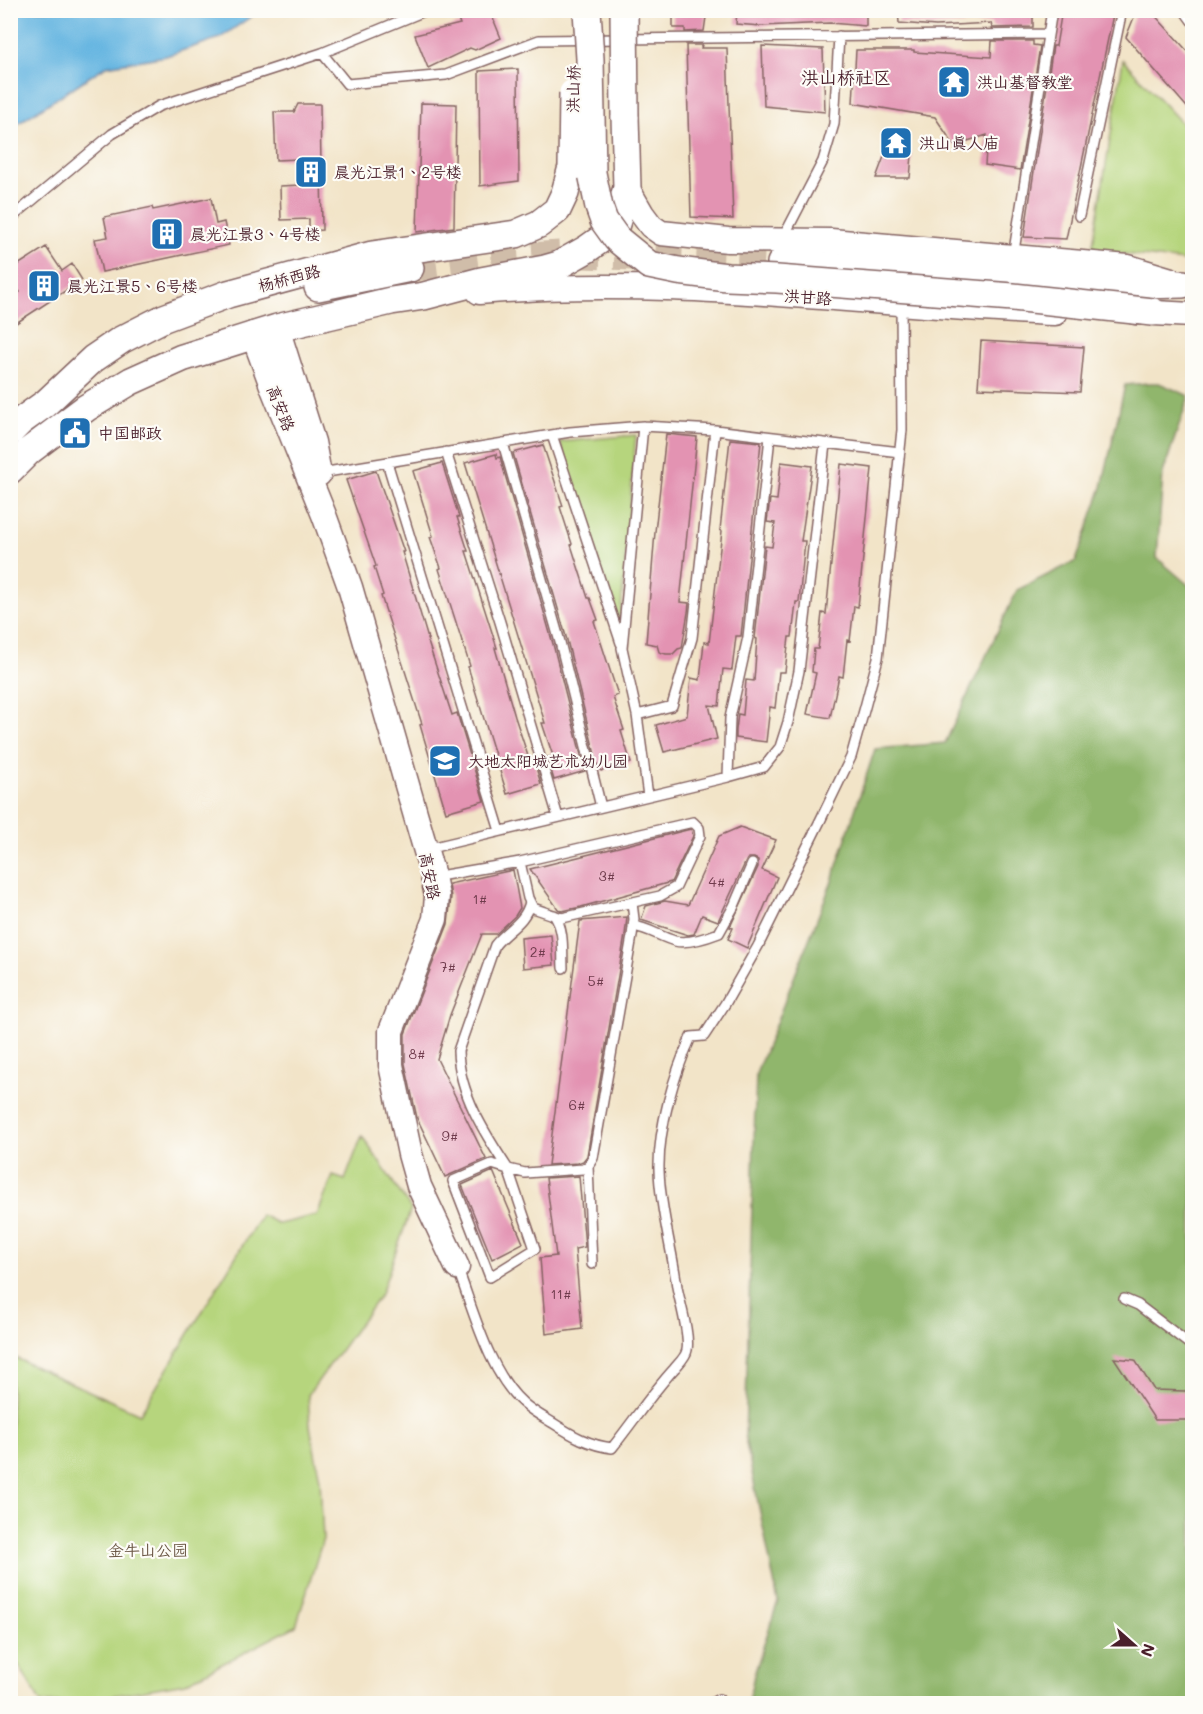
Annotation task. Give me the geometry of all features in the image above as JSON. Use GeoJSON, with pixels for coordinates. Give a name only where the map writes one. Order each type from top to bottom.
{"type":"FeatureCollection","features":[{"type":"Feature","properties":{"kind":"main road","name":"洪山桥"},"geometry":{"type":"LineString","coordinates":[[572,167],[574,10]]}},
{"type":"Feature","properties":{"kind":"main road"},"geometry":{"type":"LineString","coordinates":[[587,10],[592,173],[599,207],[604,221],[616,239],[649,265],[727,277],[800,280],[1001,296],[1153,312]]}},
{"type":"Feature","properties":{"kind":"main road"},"geometry":{"type":"LineString","coordinates":[[10,470],[29,451],[86,408],[131,381],[182,358],[265,331],[559,265],[614,230],[627,188],[624,10]]}},
{"type":"Feature","properties":{"kind":"main road","name":"杨桥西路"},"geometry":{"type":"LineString","coordinates":[[10,432],[46,403],[93,358],[121,340],[164,318],[228,294],[372,255],[516,234],[539,224],[557,210],[565,193],[572,167]]}},
{"type":"Feature","properties":{"kind":"main road"},"geometry":{"type":"LineString","coordinates":[[627,188],[633,201],[651,226],[661,233],[728,240],[782,251],[1138,285],[1188,284]]}},
{"type":"Feature","properties":{"kind":"main road"},"geometry":{"type":"LineString","coordinates":[[664,288],[656,278],[654,264],[661,245],[669,240],[688,237]]}},
{"type":"Feature","properties":{"kind":"main road"},"geometry":{"type":"LineString","coordinates":[[782,251],[831,241],[1128,267],[1188,284]]}},
{"type":"Feature","properties":{"kind":"main road"},"geometry":{"type":"LineString","coordinates":[[46,403],[138,344],[250,303],[410,268]]}},
{"type":"Feature","properties":{"kind":"main road","name":"洪甘路"},"geometry":{"type":"LineString","coordinates":[[424,296],[570,287],[664,288],[1049,313],[1153,312],[1192,315]]}},
{"type":"Feature","properties":{"kind":"main road","name":"高安路"},"geometry":{"type":"LineString","coordinates":[[265,331],[313,442],[324,515]]}},
{"type":"Feature","properties":{"kind":"main road","name":"高安路"},"geometry":{"type":"LineString","coordinates":[[265,331],[274,391],[350,587],[426,849],[437,896],[435,920],[391,1031],[391,1065],[419,1186],[457,1267]]}},
{"type":"Feature","properties":{"kind":"lane"},"geometry":{"type":"LineString","coordinates":[[10,219],[112,134],[159,106],[322,52],[427,10]]}},
{"type":"Feature","properties":{"kind":"lane"},"geometry":{"type":"LineString","coordinates":[[1013,257],[1052,10]]}},
{"type":"Feature","properties":{"kind":"lane"},"geometry":{"type":"LineString","coordinates":[[1079,216],[1122,10]]}},
{"type":"Feature","properties":{"kind":"lane"},"geometry":{"type":"LineString","coordinates":[[1184,10],[1192,21]]}},
{"type":"Feature","properties":{"kind":"lane"},"geometry":{"type":"LineString","coordinates":[[322,52],[347,84],[446,75],[539,40],[1048,34]]}},
{"type":"Feature","properties":{"kind":"lane"},"geometry":{"type":"LineString","coordinates":[[782,251],[823,161],[832,132],[836,109],[840,36]]}},
{"type":"Feature","properties":{"kind":"lane"},"geometry":{"type":"LineString","coordinates":[[457,1267],[490,1353],[512,1390],[523,1403],[574,1437],[592,1445],[612,1448],[654,1390],[682,1360],[687,1351],[684,1322],[662,1206],[659,1151],[664,1122],[683,1055],[691,1037],[704,1036],[725,1004],[758,946],[851,757],[878,658],[902,430],[901,303]]}},
{"type":"Feature","properties":{"kind":"lane"},"geometry":{"type":"LineString","coordinates":[[319,473],[552,435],[644,426],[715,430],[900,452]]}},
{"type":"Feature","properties":{"kind":"lane"},"geometry":{"type":"LineString","coordinates":[[622,648],[644,426]]}},
{"type":"Feature","properties":{"kind":"lane"},"geometry":{"type":"LineString","coordinates":[[637,715],[672,706],[692,638],[715,430]]}},
{"type":"Feature","properties":{"kind":"lane"},"geometry":{"type":"LineString","coordinates":[[552,435],[622,648],[637,715],[648,796]]}},
{"type":"Feature","properties":{"kind":"lane"},"geometry":{"type":"LineString","coordinates":[[728,777],[730,718],[748,637],[770,437]]}},
{"type":"Feature","properties":{"kind":"lane"},"geometry":{"type":"LineString","coordinates":[[503,443],[560,642],[601,807]]}},
{"type":"Feature","properties":{"kind":"lane"},"geometry":{"type":"LineString","coordinates":[[426,849],[764,767],[780,747],[799,671],[825,444]]}},
{"type":"Feature","properties":{"kind":"lane"},"geometry":{"type":"LineString","coordinates":[[446,452],[558,817]]}},
{"type":"Feature","properties":{"kind":"lane"},"geometry":{"type":"LineString","coordinates":[[387,462],[500,831]]}},
{"type":"Feature","properties":{"kind":"lane"},"geometry":{"type":"LineString","coordinates":[[433,877],[520,862],[693,822],[699,828],[700,836],[676,887],[660,896],[562,918],[533,908],[520,862]]}},
{"type":"Feature","properties":{"kind":"lane"},"geometry":{"type":"LineString","coordinates":[[633,926],[647,928],[676,941],[708,937],[718,933],[734,906],[752,864]]}},
{"type":"Feature","properties":{"kind":"lane"},"geometry":{"type":"LineString","coordinates":[[530,902],[527,914],[495,945],[458,1051],[458,1066],[476,1115],[508,1169],[535,1249],[490,1277],[453,1181],[492,1164],[508,1169],[525,1173],[549,1173],[583,1169],[588,1166]]}},
{"type":"Feature","properties":{"kind":"lane"},"geometry":{"type":"LineString","coordinates":[[592,1264],[588,1166],[597,1138],[633,926],[632,903]]}},
{"type":"Feature","properties":{"kind":"lane"},"geometry":{"type":"LineString","coordinates":[[554,915],[560,922],[563,968]]}},
{"type":"Feature","properties":{"kind":"lane"},"geometry":{"type":"LineString","coordinates":[[1124,1299],[1138,1305],[1192,1346]]}},
{"type":"Feature","properties":{"kind":"green space"},"geometry":{"type":"Polygon","coordinates":[[[1123,60],[1192,134],[1192,262],[1092,250],[1123,60]]]}},
{"type":"Feature","properties":{"kind":"green space"},"geometry":{"type":"Polygon","coordinates":[[[1159,383],[1189,396],[1163,473],[1157,558],[1192,588],[1192,1703],[748,1704],[754,1675],[778,1601],[745,1438],[756,1074],[832,881],[875,749],[945,743],[1017,590],[1076,561],[1102,487],[1125,385],[1159,383]]]}},
{"type":"Feature","properties":{"kind":"green space"},"geometry":{"type":"Polygon","coordinates":[[[636,435],[619,633],[560,442],[636,435]]]}},
{"type":"Feature","properties":{"kind":"green space","name":"金牛山公园"},"geometry":{"type":"Polygon","coordinates":[[[362,1136],[411,1209],[381,1294],[308,1395],[310,1426],[320,1480],[323,1539],[296,1626],[185,1683],[71,1703],[41,1703],[11,1652],[11,1356],[140,1414],[261,1215],[279,1224],[317,1215],[333,1176],[345,1180],[362,1136]]]}},
{"type":"Feature","properties":{"kind":"water"},"geometry":{"type":"Polygon","coordinates":[[[11,10],[259,11],[220,38],[166,56],[106,66],[11,128],[11,10]]]}},
{"type":"Feature","properties":{"kind":"building"},"geometry":{"type":"Polygon","coordinates":[[[673,10],[707,10],[704,31],[685,32],[685,28],[673,28],[673,10]]]}},
{"type":"Feature","properties":{"kind":"building"},"geometry":{"type":"Polygon","coordinates":[[[737,10],[866,10],[866,26],[830,23],[761,26],[736,24],[737,10]]]}},
{"type":"Feature","properties":{"kind":"building"},"geometry":{"type":"Polygon","coordinates":[[[898,10],[1033,10],[1033,27],[992,28],[991,23],[936,26],[899,23],[898,10]]]}},
{"type":"Feature","properties":{"kind":"building"},"geometry":{"type":"Polygon","coordinates":[[[1062,10],[1114,10],[1066,239],[1024,237],[1053,46],[1056,46],[1062,10]]]}},
{"type":"Feature","properties":{"kind":"building"},"geometry":{"type":"Polygon","coordinates":[[[1137,10],[1150,10],[1192,56],[1192,113],[1126,37],[1137,10]]]}},
{"type":"Feature","properties":{"kind":"building"},"geometry":{"type":"Polygon","coordinates":[[[490,11],[501,38],[475,50],[470,48],[428,68],[415,35],[460,24],[458,19],[490,11]]]}},
{"type":"Feature","properties":{"kind":"building"},"geometry":{"type":"Polygon","coordinates":[[[992,41],[1033,41],[1033,45],[1040,46],[1020,170],[985,165],[987,135],[954,145],[935,117],[853,103],[856,50],[914,50],[914,52],[991,57],[992,41]]]}},
{"type":"Feature","properties":{"kind":"building"},"geometry":{"type":"Polygon","coordinates":[[[686,45],[702,45],[701,48],[727,48],[733,219],[691,217],[686,45]]]}},
{"type":"Feature","properties":{"kind":"building"},"geometry":{"type":"Polygon","coordinates":[[[762,46],[823,49],[825,112],[764,106],[762,46]]]}},
{"type":"Feature","properties":{"kind":"building"},"geometry":{"type":"Polygon","coordinates":[[[518,69],[519,181],[480,186],[479,71],[518,69]]]}},
{"type":"Feature","properties":{"kind":"building"},"geometry":{"type":"Polygon","coordinates":[[[421,103],[456,104],[454,227],[417,232],[421,103]]]}},
{"type":"Feature","properties":{"kind":"building","name":"晨光江景1、2号楼"},"geometry":{"type":"Polygon","coordinates":[[[298,104],[320,104],[322,230],[309,231],[309,219],[281,220],[280,186],[301,185],[300,159],[276,160],[274,112],[294,112],[298,104]]]}},
{"type":"Feature","properties":{"kind":"building","name":"洪山真人庙"},"geometry":{"type":"Polygon","coordinates":[[[894,130],[912,155],[910,178],[876,178],[894,130]]]}},
{"type":"Feature","properties":{"kind":"building","name":"晨光江景3、4号楼"},"geometry":{"type":"Polygon","coordinates":[[[211,198],[216,224],[224,222],[229,245],[102,272],[95,239],[108,237],[104,217],[211,198]]]}},
{"type":"Feature","properties":{"kind":"building","name":"晨光江景5、6号楼"},"geometry":{"type":"Polygon","coordinates":[[[46,247],[62,271],[72,264],[82,280],[10,327],[10,298],[20,292],[10,278],[10,270],[46,247]]]}},
{"type":"Feature","properties":{"kind":"building"},"geometry":{"type":"Polygon","coordinates":[[[981,341],[1084,347],[1080,392],[978,388],[981,341]]]}},
{"type":"Feature","properties":{"kind":"building"},"geometry":{"type":"Polygon","coordinates":[[[666,434],[697,437],[680,602],[689,603],[682,648],[673,654],[659,652],[657,645],[646,643],[666,434]]]}},
{"type":"Feature","properties":{"kind":"building"},"geometry":{"type":"Polygon","coordinates":[[[730,439],[761,442],[741,636],[736,636],[732,670],[723,669],[719,706],[709,705],[717,739],[664,752],[656,725],[687,716],[691,678],[700,680],[704,642],[709,643],[730,439]]]}},
{"type":"Feature","properties":{"kind":"building"},"geometry":{"type":"Polygon","coordinates":[[[543,445],[563,506],[560,507],[571,545],[588,598],[590,598],[598,620],[594,621],[618,695],[613,697],[624,730],[621,731],[631,763],[601,771],[598,767],[567,640],[513,453],[543,445]]]}},
{"type":"Feature","properties":{"kind":"building"},"geometry":{"type":"Polygon","coordinates":[[[496,454],[497,458],[500,457],[553,644],[585,771],[554,780],[547,757],[553,756],[542,723],[545,723],[465,463],[496,454]]]}},
{"type":"Feature","properties":{"kind":"building"},"geometry":{"type":"Polygon","coordinates":[[[781,462],[812,466],[801,541],[805,541],[799,602],[796,602],[792,637],[789,637],[785,672],[779,672],[775,708],[770,707],[766,742],[736,738],[736,730],[738,714],[743,715],[746,680],[754,681],[757,639],[755,638],[765,546],[772,547],[775,523],[767,522],[770,499],[777,500],[781,462]]]}},
{"type":"Feature","properties":{"kind":"building"},"geometry":{"type":"Polygon","coordinates":[[[442,463],[515,717],[530,762],[534,761],[541,784],[507,794],[439,569],[441,568],[430,537],[433,536],[413,471],[442,463]]]}},
{"type":"Feature","properties":{"kind":"building"},"geometry":{"type":"Polygon","coordinates":[[[841,464],[872,468],[858,607],[854,606],[843,677],[839,676],[830,718],[807,714],[816,673],[812,672],[814,649],[818,649],[822,613],[826,614],[841,464]]]}},
{"type":"Feature","properties":{"kind":"building"},"geometry":{"type":"Polygon","coordinates":[[[376,471],[404,552],[402,552],[427,639],[452,715],[457,713],[484,801],[446,812],[420,725],[422,724],[381,596],[383,595],[374,567],[376,566],[346,480],[376,471]]]}},
{"type":"Feature","properties":{"kind":"building"},"geometry":{"type":"Polygon","coordinates":[[[740,827],[776,840],[762,870],[777,877],[747,948],[728,939],[733,928],[730,927],[758,867],[758,860],[754,858],[748,858],[746,861],[718,921],[702,915],[694,934],[688,935],[641,920],[646,906],[665,901],[688,905],[719,836],[740,827]]]}},
{"type":"Feature","properties":{"kind":"building"},"geometry":{"type":"Polygon","coordinates":[[[691,829],[693,836],[671,882],[581,907],[562,911],[558,909],[530,869],[691,829]]]}},
{"type":"Feature","properties":{"kind":"building"},"geometry":{"type":"Polygon","coordinates":[[[513,870],[520,908],[496,934],[482,934],[450,1015],[437,1059],[486,1159],[445,1177],[417,1118],[405,1064],[405,1034],[448,924],[451,897],[449,884],[513,870]]]}},
{"type":"Feature","properties":{"kind":"building"},"geometry":{"type":"Polygon","coordinates":[[[627,917],[587,1156],[578,1163],[548,1165],[580,921],[627,917]]]}},
{"type":"Feature","properties":{"kind":"building"},"geometry":{"type":"Polygon","coordinates":[[[551,935],[554,965],[523,968],[521,938],[551,935]]]}},
{"type":"Feature","properties":{"kind":"building"},"geometry":{"type":"Polygon","coordinates":[[[493,1171],[523,1243],[492,1259],[462,1185],[493,1171]]]}},
{"type":"Feature","properties":{"kind":"building"},"geometry":{"type":"Polygon","coordinates":[[[579,1176],[585,1247],[575,1249],[582,1329],[546,1334],[540,1258],[556,1256],[546,1178],[579,1176]]]}},
{"type":"Feature","properties":{"kind":"building"},"geometry":{"type":"Polygon","coordinates":[[[1114,1358],[1135,1360],[1154,1390],[1186,1391],[1192,1400],[1192,1420],[1155,1420],[1114,1358]]]}},
{"type":"Feature","properties":{"kind":"tunnel"},"geometry":{"type":"LineString","coordinates":[[410,268],[485,259],[560,254],[781,263]]}},
{"type":"Feature","properties":{"kind":"place","name":"洪山基督教堂"},"geometry":{"type":"Point","coordinates":[954,82]}},
{"type":"Feature","properties":{"kind":"place","name":"洪山真人庙"},"geometry":{"type":"Point","coordinates":[896,143]}},
{"type":"Feature","properties":{"kind":"place","name":"晨光江景1、2号楼"},"geometry":{"type":"Point","coordinates":[311,172]}},
{"type":"Feature","properties":{"kind":"place","name":"晨光江景3、4号楼"},"geometry":{"type":"Point","coordinates":[167,234]}},
{"type":"Feature","properties":{"kind":"place","name":"晨光江景5、6号楼"},"geometry":{"type":"Point","coordinates":[44,286]}},
{"type":"Feature","properties":{"kind":"place","name":"中国邮政"},"geometry":{"type":"Point","coordinates":[75,433]}},
{"type":"Feature","properties":{"kind":"place","name":"大地太阳城艺术幼儿园"},"geometry":{"type":"Point","coordinates":[445,761]}},
{"type":"Feature","properties":{"kind":"district","name":"洪山桥社区"},"geometry":{"type":"Point","coordinates":[846,78]}}]}
